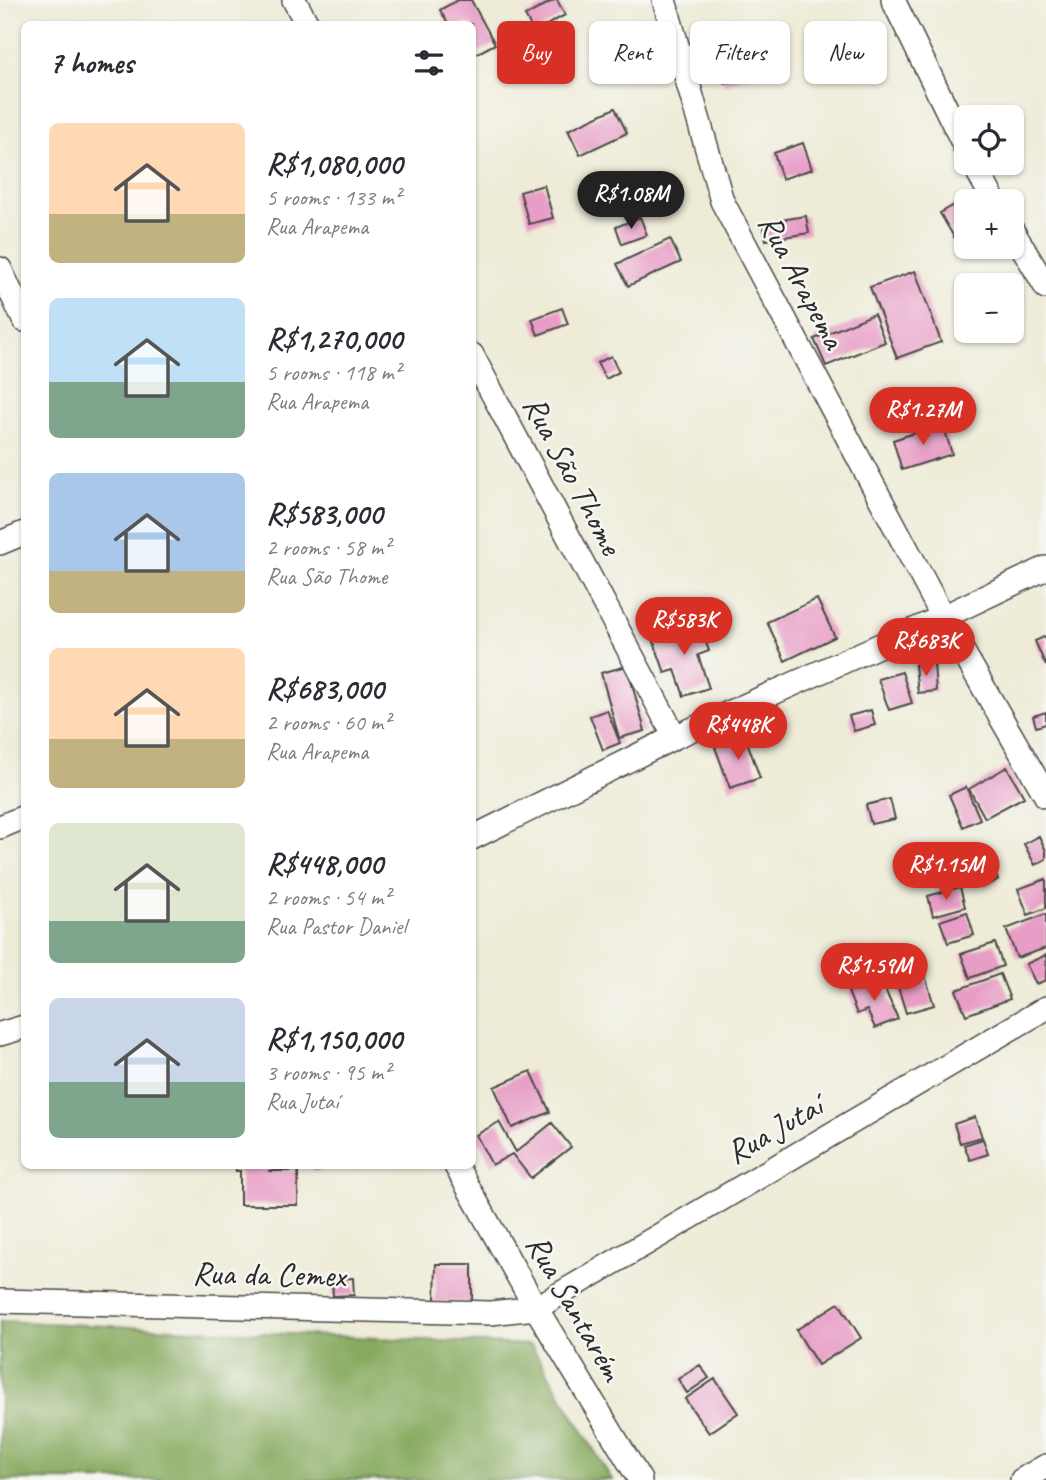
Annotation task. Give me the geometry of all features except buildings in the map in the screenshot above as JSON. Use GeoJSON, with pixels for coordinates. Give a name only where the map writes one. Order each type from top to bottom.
{"type":"FeatureCollection","features":[{"type":"Feature","properties":{"kind":"street"},"geometry":{"type":"LineString","coordinates":[[294,0],[305,21]]}},
{"type":"Feature","properties":{"kind":"street","name":"Rua Arapema"},"geometry":{"type":"LineString","coordinates":[[664,0],[722,201],[943,617],[1046,796]]}},
{"type":"Feature","properties":{"kind":"street"},"geometry":{"type":"LineString","coordinates":[[893,0],[954,125]]}},
{"type":"Feature","properties":{"kind":"street"},"geometry":{"type":"LineString","coordinates":[[1024,250],[1046,287]]}},
{"type":"Feature","properties":{"kind":"street"},"geometry":{"type":"LineString","coordinates":[[0,269],[21,314]]}},
{"type":"Feature","properties":{"kind":"street","name":"Rua São Thome"},"geometry":{"type":"LineString","coordinates":[[476,363],[675,737]]}},
{"type":"Feature","properties":{"kind":"street"},"geometry":{"type":"LineString","coordinates":[[0,543],[21,534]]}},
{"type":"Feature","properties":{"kind":"street"},"geometry":{"type":"LineString","coordinates":[[476,836],[675,737],[1046,568]]}},
{"type":"Feature","properties":{"kind":"street"},"geometry":{"type":"LineString","coordinates":[[0,827],[21,818]]}},
{"type":"Feature","properties":{"kind":"street","name":"Rua Jutaí"},"geometry":{"type":"LineString","coordinates":[[536,1308],[1046,1008]]}},
{"type":"Feature","properties":{"kind":"street"},"geometry":{"type":"LineString","coordinates":[[0,1034],[21,1028]]}},
{"type":"Feature","properties":{"kind":"street","name":"Rua Santarém"},"geometry":{"type":"LineString","coordinates":[[458,1169],[536,1308],[640,1480]]}},
{"type":"Feature","properties":{"kind":"street","name":"Rua da Cemex"},"geometry":{"type":"LineString","coordinates":[[0,1301],[491,1313],[536,1308]]}},
{"type":"Feature","properties":{"kind":"street"},"geometry":{"type":"LineString","coordinates":[[1022,1480],[1046,1466]]}},
{"type":"Feature","properties":{"kind":"green space"},"geometry":{"type":"Polygon","coordinates":[[[0,1321],[531,1345],[612,1480],[0,1480],[0,1321]]]}}]}
